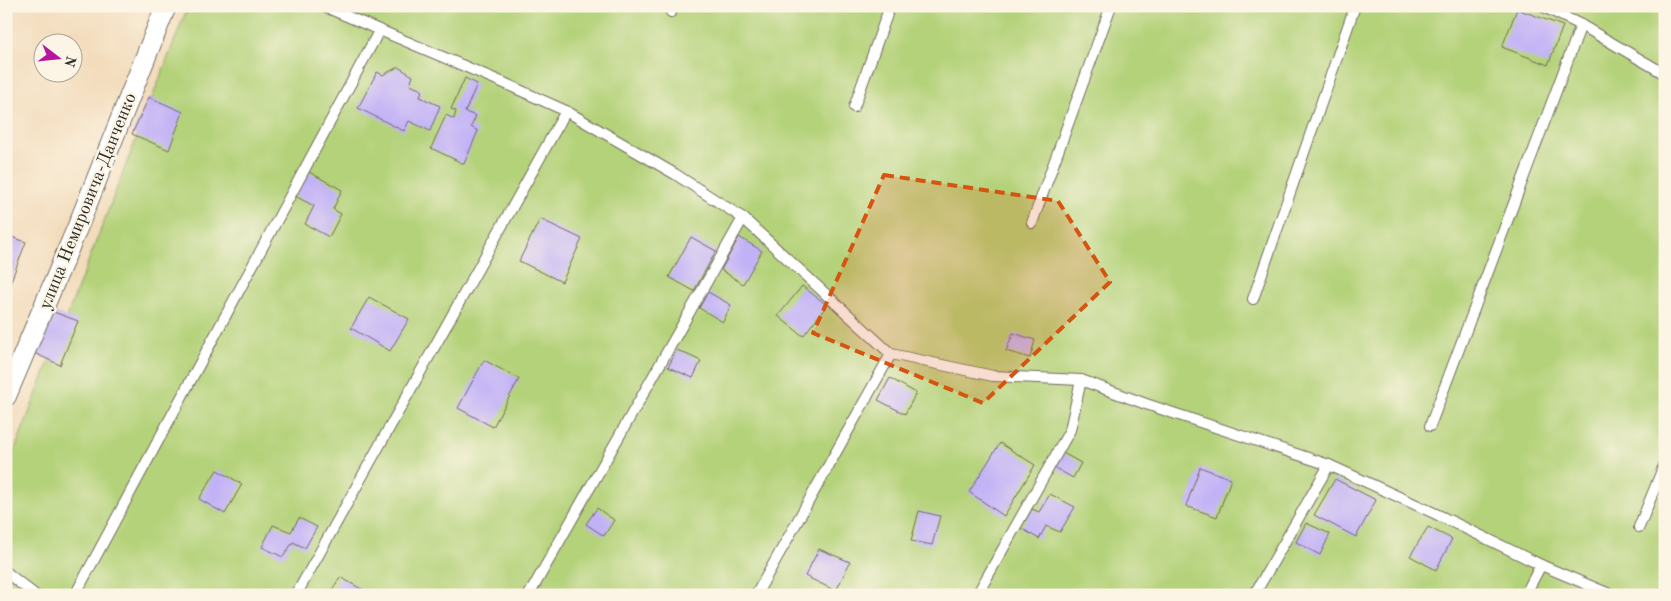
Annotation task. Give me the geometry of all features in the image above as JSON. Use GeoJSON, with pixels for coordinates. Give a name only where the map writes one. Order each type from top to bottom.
{"type":"FeatureCollection","features":[{"type":"Feature","properties":{"kind":"street","name":"улица Немировича-Данченко"},"geometry":{"type":"LineString","coordinates":[[6,396],[78,226],[166,6]]}},
{"type":"Feature","properties":{"kind":"lane"},"geometry":{"type":"LineString","coordinates":[[323,6],[566,111],[675,174],[744,218],[891,354],[993,376],[1081,380],[1146,404],[1329,465],[1541,565],[1612,595]]}},
{"type":"Feature","properties":{"kind":"lane"},"geometry":{"type":"LineString","coordinates":[[854,106],[890,6]]}},
{"type":"Feature","properties":{"kind":"lane"},"geometry":{"type":"LineString","coordinates":[[1032,223],[1111,6]]}},
{"type":"Feature","properties":{"kind":"lane"},"geometry":{"type":"LineString","coordinates":[[1253,299],[1354,6]]}},
{"type":"Feature","properties":{"kind":"lane"},"geometry":{"type":"LineString","coordinates":[[1542,6],[1581,25],[1665,74]]}},
{"type":"Feature","properties":{"kind":"lane"},"geometry":{"type":"LineString","coordinates":[[1430,426],[1581,25]]}},
{"type":"Feature","properties":{"kind":"lane"},"geometry":{"type":"LineString","coordinates":[[75,595],[379,31]]}},
{"type":"Feature","properties":{"kind":"lane"},"geometry":{"type":"LineString","coordinates":[[296,595],[566,111]]}},
{"type":"Feature","properties":{"kind":"lane"},"geometry":{"type":"LineString","coordinates":[[529,595],[744,218]]}},
{"type":"Feature","properties":{"kind":"lane"},"geometry":{"type":"LineString","coordinates":[[756,595],[891,354]]}},
{"type":"Feature","properties":{"kind":"lane"},"geometry":{"type":"LineString","coordinates":[[977,595],[1070,430],[1081,380]]}},
{"type":"Feature","properties":{"kind":"lane"},"geometry":{"type":"LineString","coordinates":[[1639,527],[1665,463]]}},
{"type":"Feature","properties":{"kind":"lane"},"geometry":{"type":"LineString","coordinates":[[1254,595],[1329,465]]}},
{"type":"Feature","properties":{"kind":"lane"},"geometry":{"type":"LineString","coordinates":[[1524,595],[1541,565]]}},
{"type":"Feature","properties":{"kind":"lane"},"geometry":{"type":"LineString","coordinates":[[6,572],[36,595]]}},
{"type":"Feature","properties":{"kind":"highlighted area"},"geometry":{"type":"Polygon","coordinates":[[[884,175],[1058,201],[1110,282],[983,403],[813,333],[884,175]]]}},
{"type":"Feature","properties":{"kind":"green space"},"geometry":{"type":"Polygon","coordinates":[[[188,6],[1665,6],[1665,595],[6,595],[6,472],[188,6]]]}},
{"type":"Feature","properties":{"kind":"building"},"geometry":{"type":"Polygon","coordinates":[[[1517,9],[1563,26],[1548,65],[1502,47],[1517,9]]]}},
{"type":"Feature","properties":{"kind":"building"},"geometry":{"type":"Polygon","coordinates":[[[398,67],[413,76],[410,85],[422,90],[420,97],[440,106],[430,131],[409,121],[404,131],[358,108],[377,72],[383,75],[398,67]]]}},
{"type":"Feature","properties":{"kind":"building"},"geometry":{"type":"Polygon","coordinates":[[[465,78],[477,84],[465,112],[476,116],[471,127],[478,131],[464,164],[431,148],[446,115],[454,119],[456,111],[451,109],[465,78]]]}},
{"type":"Feature","properties":{"kind":"building"},"geometry":{"type":"Polygon","coordinates":[[[149,97],[183,112],[169,150],[132,134],[149,97]]]}},
{"type":"Feature","properties":{"kind":"building"},"geometry":{"type":"Polygon","coordinates":[[[309,172],[342,190],[333,209],[341,214],[329,237],[305,224],[314,206],[295,196],[309,172]]]}},
{"type":"Feature","properties":{"kind":"building"},"geometry":{"type":"Polygon","coordinates":[[[540,219],[582,239],[562,282],[519,261],[540,219]]]}},
{"type":"Feature","properties":{"kind":"building"},"geometry":{"type":"Polygon","coordinates":[[[6,235],[26,242],[6,294],[6,235]]]}},
{"type":"Feature","properties":{"kind":"building"},"geometry":{"type":"Polygon","coordinates":[[[691,237],[716,251],[694,291],[669,277],[691,237]]]}},
{"type":"Feature","properties":{"kind":"building"},"geometry":{"type":"Polygon","coordinates":[[[739,237],[762,251],[743,284],[721,270],[739,237]]]}},
{"type":"Feature","properties":{"kind":"building"},"geometry":{"type":"Polygon","coordinates":[[[802,286],[827,305],[803,336],[778,316],[802,286]]]}},
{"type":"Feature","properties":{"kind":"building"},"geometry":{"type":"Polygon","coordinates":[[[708,292],[731,305],[723,322],[699,308],[708,292]]]}},
{"type":"Feature","properties":{"kind":"building"},"geometry":{"type":"Polygon","coordinates":[[[369,297],[409,319],[390,351],[351,328],[369,297]]]}},
{"type":"Feature","properties":{"kind":"building"},"geometry":{"type":"Polygon","coordinates":[[[51,311],[78,321],[60,365],[34,353],[51,311]]]}},
{"type":"Feature","properties":{"kind":"building"},"geometry":{"type":"Polygon","coordinates":[[[1013,333],[1035,340],[1030,358],[1006,351],[1013,333]]]}},
{"type":"Feature","properties":{"kind":"building"},"geometry":{"type":"Polygon","coordinates":[[[677,350],[701,361],[693,378],[668,367],[677,350]]]}},
{"type":"Feature","properties":{"kind":"building"},"geometry":{"type":"Polygon","coordinates":[[[484,360],[519,379],[493,427],[458,408],[484,360]]]}},
{"type":"Feature","properties":{"kind":"building"},"geometry":{"type":"Polygon","coordinates":[[[890,378],[916,393],[905,414],[878,400],[890,378]]]}},
{"type":"Feature","properties":{"kind":"building"},"geometry":{"type":"Polygon","coordinates":[[[1000,443],[1035,465],[1004,516],[969,492],[1000,443]]]}},
{"type":"Feature","properties":{"kind":"building"},"geometry":{"type":"Polygon","coordinates":[[[1063,453],[1081,463],[1073,478],[1055,468],[1063,453]]]}},
{"type":"Feature","properties":{"kind":"building"},"geometry":{"type":"Polygon","coordinates":[[[1200,467],[1231,479],[1217,517],[1186,506],[1200,467]]]}},
{"type":"Feature","properties":{"kind":"building"},"geometry":{"type":"Polygon","coordinates":[[[217,470],[242,484],[225,514],[199,499],[217,470]]]}},
{"type":"Feature","properties":{"kind":"building"},"geometry":{"type":"Polygon","coordinates":[[[1335,479],[1376,500],[1356,537],[1314,515],[1335,479]]]}},
{"type":"Feature","properties":{"kind":"building"},"geometry":{"type":"Polygon","coordinates":[[[1050,494],[1075,507],[1060,532],[1046,526],[1039,539],[1021,528],[1032,509],[1039,512],[1050,494]]]}},
{"type":"Feature","properties":{"kind":"building"},"geometry":{"type":"Polygon","coordinates":[[[597,508],[614,520],[604,536],[586,524],[597,508]]]}},
{"type":"Feature","properties":{"kind":"building"},"geometry":{"type":"Polygon","coordinates":[[[919,511],[940,516],[932,545],[911,541],[919,511]]]}},
{"type":"Feature","properties":{"kind":"building"},"geometry":{"type":"Polygon","coordinates":[[[299,518],[317,527],[305,548],[293,542],[283,557],[262,547],[273,525],[291,532],[299,518]]]}},
{"type":"Feature","properties":{"kind":"building"},"geometry":{"type":"Polygon","coordinates":[[[1306,523],[1330,534],[1320,555],[1296,542],[1306,523]]]}},
{"type":"Feature","properties":{"kind":"building"},"geometry":{"type":"Polygon","coordinates":[[[1428,527],[1452,539],[1436,570],[1410,556],[1428,527]]]}},
{"type":"Feature","properties":{"kind":"building"},"geometry":{"type":"Polygon","coordinates":[[[819,549],[850,562],[836,591],[805,576],[819,549]]]}},
{"type":"Feature","properties":{"kind":"building"},"geometry":{"type":"Polygon","coordinates":[[[340,577],[372,595],[329,595],[340,577]]]}}]}
